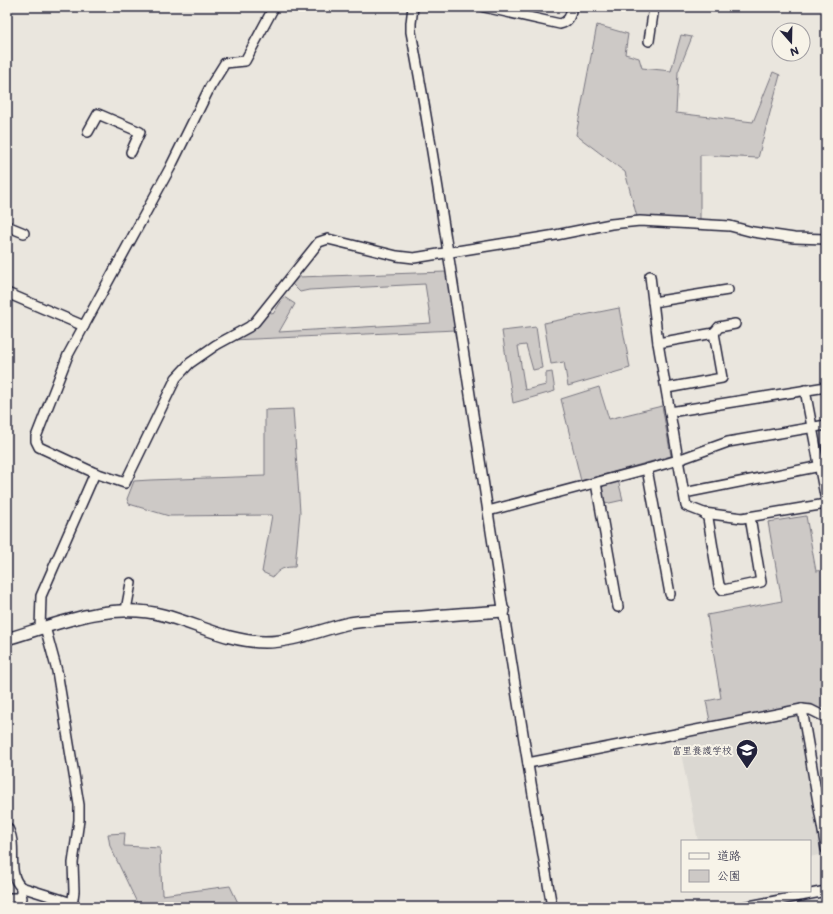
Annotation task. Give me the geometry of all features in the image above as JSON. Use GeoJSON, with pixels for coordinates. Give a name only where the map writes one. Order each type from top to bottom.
{"type":"FeatureCollection","features":[{"type":"Feature","properties":{"kind":"street"},"geometry":{"type":"LineString","coordinates":[[274,7],[245,61],[225,63],[210,87],[170,168],[68,355],[36,441],[39,447],[95,473],[125,483],[176,378],[190,363],[216,345],[250,327],[319,242],[328,239],[397,256],[414,258],[556,235],[612,224],[640,221],[730,226],[753,232],[794,238],[826,239]]}},
{"type":"Feature","properties":{"kind":"street"},"geometry":{"type":"LineString","coordinates":[[413,7],[411,14],[411,32],[427,113],[488,511],[552,907]]}},
{"type":"Feature","properties":{"kind":"street"},"geometry":{"type":"LineString","coordinates":[[484,7],[560,24],[567,21],[571,14],[571,7]]}},
{"type":"Feature","properties":{"kind":"street"},"geometry":{"type":"LineString","coordinates":[[649,41],[654,7]]}},
{"type":"Feature","properties":{"kind":"street"},"geometry":{"type":"LineString","coordinates":[[88,132],[98,114],[140,132],[131,152]]}},
{"type":"Feature","properties":{"kind":"street"},"geometry":{"type":"LineString","coordinates":[[7,226],[24,233]]}},
{"type":"Feature","properties":{"kind":"street"},"geometry":{"type":"LineString","coordinates":[[650,276],[658,343],[667,388],[686,506],[704,513],[742,518],[826,502],[822,466],[811,428],[805,390]]}},
{"type":"Feature","properties":{"kind":"street"},"geometry":{"type":"LineString","coordinates":[[653,302],[728,290]]}},
{"type":"Feature","properties":{"kind":"street"},"geometry":{"type":"LineString","coordinates":[[7,293],[84,326]]}},
{"type":"Feature","properties":{"kind":"street"},"geometry":{"type":"LineString","coordinates":[[658,343],[714,334],[719,327],[735,324]]}},
{"type":"Feature","properties":{"kind":"street"},"geometry":{"type":"LineString","coordinates":[[667,388],[722,378],[714,334]]}},
{"type":"Feature","properties":{"kind":"street"},"geometry":{"type":"LineString","coordinates":[[670,412],[826,387]]}},
{"type":"Feature","properties":{"kind":"street"},"geometry":{"type":"LineString","coordinates":[[488,511],[647,469],[678,460],[728,442],[826,425]]}},
{"type":"Feature","properties":{"kind":"street"},"geometry":{"type":"LineString","coordinates":[[684,493],[822,466]]}},
{"type":"Feature","properties":{"kind":"street"},"geometry":{"type":"LineString","coordinates":[[647,469],[670,594]]}},
{"type":"Feature","properties":{"kind":"street"},"geometry":{"type":"LineString","coordinates":[[7,827],[12,837],[14,876],[21,888],[72,905],[74,891],[73,863],[79,820],[79,805],[57,671],[43,628],[41,596],[95,473]]}},
{"type":"Feature","properties":{"kind":"street"},"geometry":{"type":"LineString","coordinates":[[596,482],[618,607]]}},
{"type":"Feature","properties":{"kind":"street"},"geometry":{"type":"LineString","coordinates":[[704,513],[708,518],[719,585],[723,590],[761,582],[750,517]]}},
{"type":"Feature","properties":{"kind":"street"},"geometry":{"type":"LineString","coordinates":[[126,610],[131,583]]}},
{"type":"Feature","properties":{"kind":"street"},"geometry":{"type":"LineString","coordinates":[[7,639],[94,614],[126,610],[161,614],[234,638],[247,641],[264,642],[277,642],[327,629],[369,621],[504,611]]}},
{"type":"Feature","properties":{"kind":"street"},"geometry":{"type":"LineString","coordinates":[[528,763],[802,709],[811,710],[822,716],[826,716]]}},
{"type":"Feature","properties":{"kind":"street"},"geometry":{"type":"LineString","coordinates":[[802,709],[826,850]]}},
{"type":"Feature","properties":{"kind":"street"},"geometry":{"type":"LineString","coordinates":[[7,898],[21,903],[21,888]]}},
{"type":"Feature","properties":{"kind":"street"},"geometry":{"type":"LineString","coordinates":[[744,907],[826,891]]}},
{"type":"Feature","properties":{"kind":"shaded area","name":"富里養護学校"},"geometry":{"type":"Polygon","coordinates":[[[800,712],[823,854],[811,857],[811,840],[698,840],[678,737],[800,712]]]}},
{"type":"Feature","properties":{"kind":"green space"},"geometry":{"type":"Polygon","coordinates":[[[597,25],[628,34],[625,54],[639,58],[642,68],[671,71],[681,35],[692,37],[678,72],[676,113],[753,122],[773,72],[780,75],[758,158],[700,155],[700,224],[666,228],[637,217],[625,172],[576,135],[597,25]]]}},
{"type":"Feature","properties":{"kind":"green space"},"geometry":{"type":"Polygon","coordinates":[[[446,272],[456,330],[232,340],[269,311],[273,314],[284,297],[295,304],[279,332],[431,323],[425,284],[309,290],[300,292],[292,284],[298,277],[446,272]]]}},
{"type":"Feature","properties":{"kind":"green space"},"geometry":{"type":"Polygon","coordinates":[[[619,308],[630,368],[568,386],[564,362],[551,364],[544,323],[619,308]]]}},
{"type":"Feature","properties":{"kind":"green space"},"geometry":{"type":"Polygon","coordinates":[[[536,327],[542,368],[533,370],[526,345],[518,346],[525,390],[546,385],[546,373],[552,372],[555,391],[513,403],[502,331],[536,327]]]}},
{"type":"Feature","properties":{"kind":"green space"},"geometry":{"type":"Polygon","coordinates":[[[599,387],[609,419],[662,406],[671,456],[581,481],[561,399],[599,387]]]}},
{"type":"Feature","properties":{"kind":"green space"},"geometry":{"type":"Polygon","coordinates":[[[293,409],[300,512],[295,567],[283,569],[273,577],[262,572],[272,515],[169,516],[129,504],[127,499],[134,481],[265,476],[265,410],[293,409]]]}},
{"type":"Feature","properties":{"kind":"green space"},"geometry":{"type":"Polygon","coordinates":[[[826,428],[826,460],[822,460],[814,430],[826,428]]]}},
{"type":"Feature","properties":{"kind":"green space"},"geometry":{"type":"Polygon","coordinates":[[[618,480],[623,500],[605,504],[602,488],[605,484],[618,480]]]}},
{"type":"Feature","properties":{"kind":"green space"},"geometry":{"type":"Polygon","coordinates":[[[806,516],[816,571],[826,570],[826,715],[810,706],[711,726],[706,701],[721,698],[707,615],[782,601],[768,522],[806,516]]]}},
{"type":"Feature","properties":{"kind":"green space"},"geometry":{"type":"Polygon","coordinates":[[[125,833],[124,846],[160,848],[162,895],[230,886],[240,907],[139,907],[110,846],[108,834],[125,833]]]}},
{"type":"Feature","properties":{"kind":"place","name":"富里養護学校"},"geometry":{"type":"Point","coordinates":[747,770]}}]}
